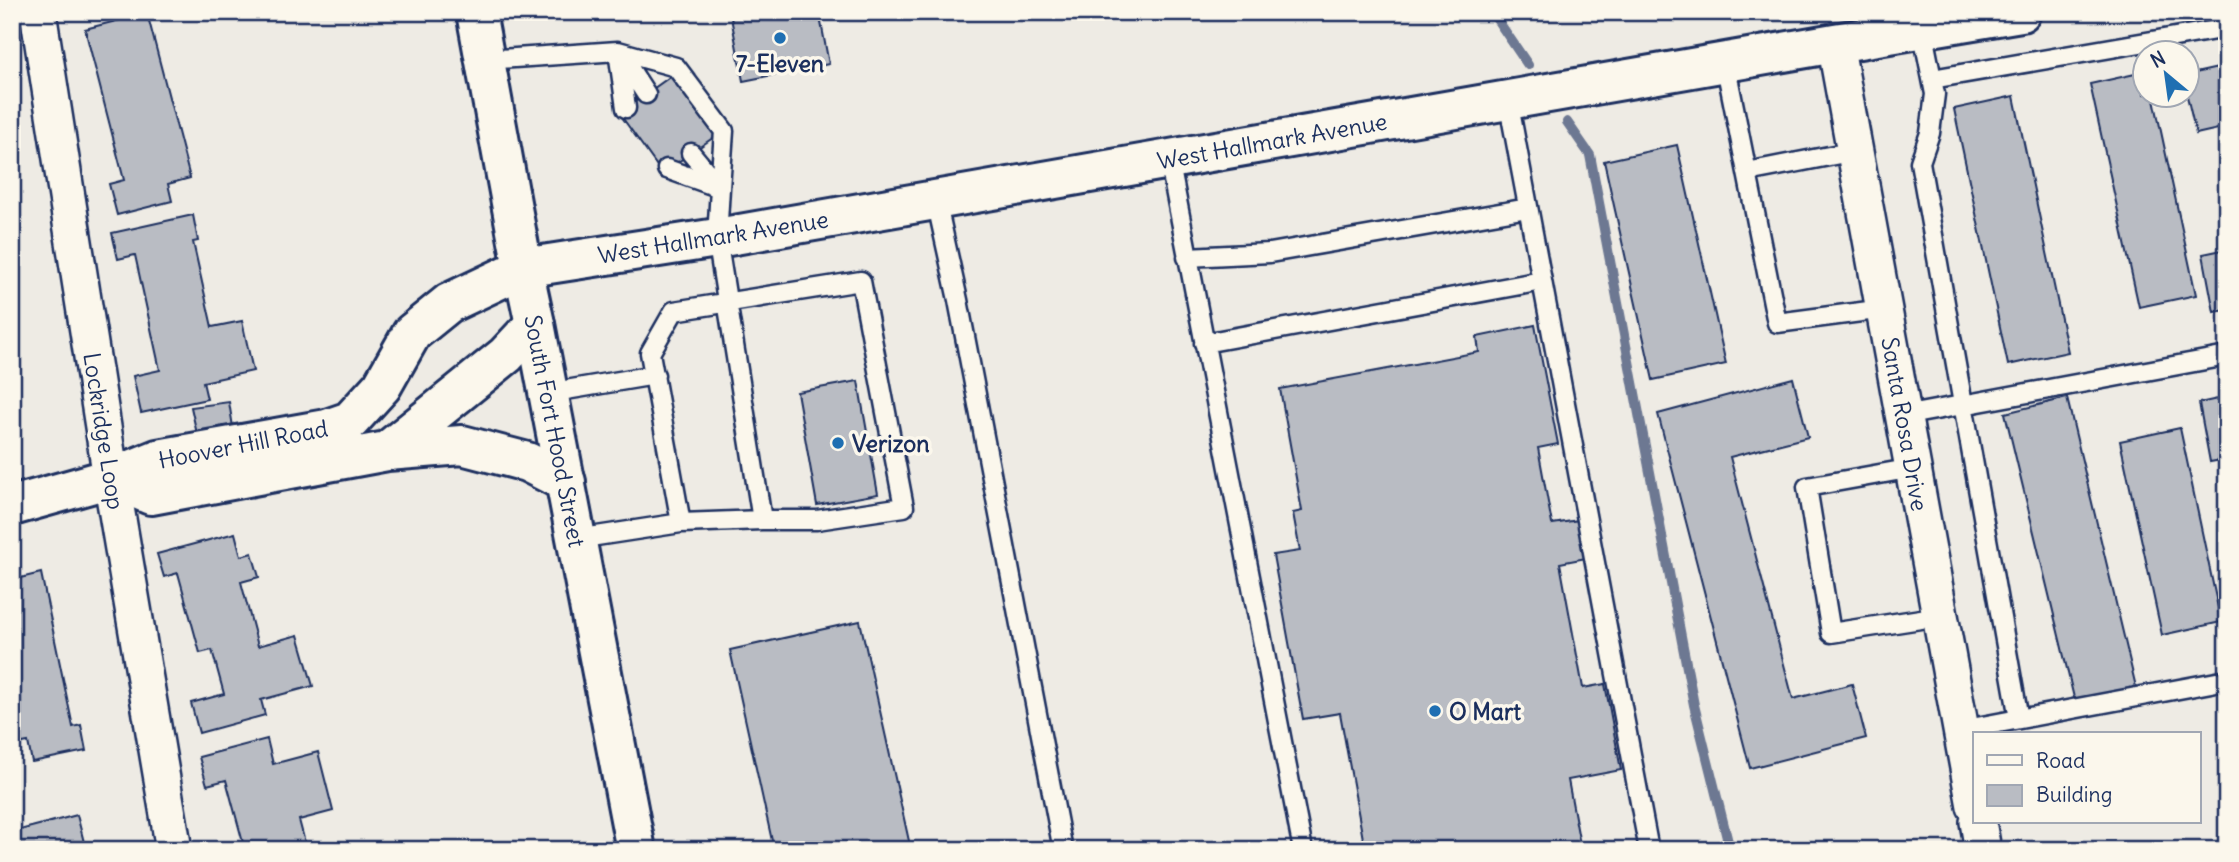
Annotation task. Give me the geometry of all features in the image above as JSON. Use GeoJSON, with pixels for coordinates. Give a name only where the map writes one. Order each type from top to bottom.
{"type":"FeatureCollection","features":[{"type":"Feature","properties":{"kind":"street","name":"Lockridge Loop"},"geometry":{"type":"LineString","coordinates":[[38,12],[111,478],[174,850]]}},
{"type":"Feature","properties":{"kind":"street","name":"South Fort Hood Street"},"geometry":{"type":"LineString","coordinates":[[476,12],[636,850]]}},
{"type":"Feature","properties":{"kind":"street","name":"West Hallmark Avenue"},"geometry":{"type":"LineString","coordinates":[[523,268],[717,238],[2021,12]]}},
{"type":"Feature","properties":{"kind":"street","name":"Santa Rosa Drive"},"geometry":{"type":"LineString","coordinates":[[1835,43],[1973,795]]}},
{"type":"Feature","properties":{"kind":"street","name":"Hoover Hill Road"},"geometry":{"type":"LineString","coordinates":[[12,506],[111,478],[158,459],[327,429],[350,421],[382,386],[412,333],[449,303],[523,268]]}},
{"type":"Feature","properties":{"kind":"street","name":"Hoover Hill Road"},"geometry":{"type":"LineString","coordinates":[[111,478],[151,495],[387,451],[506,355],[535,324]]}},
{"type":"Feature","properties":{"kind":"street"},"geometry":{"type":"LineString","coordinates":[[387,451],[462,445],[527,462],[566,482]]}},
{"type":"Feature","properties":{"kind":"street"},"geometry":{"type":"LineString","coordinates":[[1978,824],[1983,850]]}},
{"type":"Feature","properties":{"kind":"lane"},"geometry":{"type":"LineString","coordinates":[[1932,79],[2227,28]]}},
{"type":"Feature","properties":{"kind":"lane"},"geometry":{"type":"LineString","coordinates":[[1922,29],[1935,94],[1930,133],[1920,162],[2019,719]]}},
{"type":"Feature","properties":{"kind":"lane"},"geometry":{"type":"LineString","coordinates":[[484,60],[618,51],[677,67],[724,131],[717,238],[762,520]]}},
{"type":"Feature","properties":{"kind":"lane"},"geometry":{"type":"LineString","coordinates":[[618,51],[646,94]]}},
{"type":"Feature","properties":{"kind":"lane"},"geometry":{"type":"LineString","coordinates":[[618,51],[626,108]]}},
{"type":"Feature","properties":{"kind":"lane"},"geometry":{"type":"LineString","coordinates":[[1725,62],[1777,323],[1884,309]]}},
{"type":"Feature","properties":{"kind":"lane"},"geometry":{"type":"LineString","coordinates":[[1508,100],[1649,850]]}},
{"type":"Feature","properties":{"kind":"lane"},"geometry":{"type":"LineString","coordinates":[[1747,172],[1855,151]]}},
{"type":"Feature","properties":{"kind":"lane"},"geometry":{"type":"LineString","coordinates":[[691,153],[720,188]]}},
{"type":"Feature","properties":{"kind":"lane"},"geometry":{"type":"LineString","coordinates":[[1170,159],[1303,850]]}},
{"type":"Feature","properties":{"kind":"lane"},"geometry":{"type":"LineString","coordinates":[[667,169],[720,188]]}},
{"type":"Feature","properties":{"kind":"lane"},"geometry":{"type":"LineString","coordinates":[[936,200],[958,300],[1063,850]]}},
{"type":"Feature","properties":{"kind":"lane"},"geometry":{"type":"LineString","coordinates":[[1187,257],[1270,253],[1528,208]]}},
{"type":"Feature","properties":{"kind":"lane"},"geometry":{"type":"LineString","coordinates":[[577,539],[681,523],[817,520],[904,507],[861,281],[674,312],[650,353],[681,523]]}},
{"type":"Feature","properties":{"kind":"lane"},"geometry":{"type":"LineString","coordinates":[[1204,343],[1542,281]]}},
{"type":"Feature","properties":{"kind":"lane"},"geometry":{"type":"LineString","coordinates":[[1903,416],[2227,356]]}},
{"type":"Feature","properties":{"kind":"lane"},"geometry":{"type":"LineString","coordinates":[[548,393],[655,375]]}},
{"type":"Feature","properties":{"kind":"lane"},"geometry":{"type":"LineString","coordinates":[[1913,468],[1807,487],[1831,633],[1940,616]]}},
{"type":"Feature","properties":{"kind":"lane"},"geometry":{"type":"LineString","coordinates":[[1961,730],[2227,680]]}},
{"type":"Feature","properties":{"kind":"building","name":"7-Eleven"},"geometry":{"type":"Polygon","coordinates":[[[730,12],[819,12],[829,64],[743,81],[730,12]]]}},
{"type":"Feature","properties":{"kind":"building"},"geometry":{"type":"Polygon","coordinates":[[[147,13],[190,178],[168,184],[172,201],[117,215],[109,184],[124,180],[85,29],[147,13]]]}},
{"type":"Feature","properties":{"kind":"building"},"geometry":{"type":"Polygon","coordinates":[[[2227,66],[2227,127],[2196,134],[2190,108],[2200,108],[2200,72],[2227,66]]]}},
{"type":"Feature","properties":{"kind":"building","name":"7-Eleven"},"geometry":{"type":"Polygon","coordinates":[[[674,74],[717,135],[662,173],[619,113],[674,74]]]}},
{"type":"Feature","properties":{"kind":"building"},"geometry":{"type":"Polygon","coordinates":[[[2130,75],[2130,108],[2156,108],[2196,295],[2139,307],[2090,84],[2130,75]]]}},
{"type":"Feature","properties":{"kind":"building"},"geometry":{"type":"Polygon","coordinates":[[[2014,96],[2068,352],[2008,365],[1954,109],[2014,96]]]}},
{"type":"Feature","properties":{"kind":"building"},"geometry":{"type":"Polygon","coordinates":[[[1677,145],[1726,364],[1653,380],[1604,161],[1677,145]]]}},
{"type":"Feature","properties":{"kind":"building"},"geometry":{"type":"Polygon","coordinates":[[[193,215],[198,241],[193,242],[212,327],[242,321],[253,371],[203,382],[207,399],[141,413],[133,376],[160,370],[135,255],[118,259],[112,233],[193,215]]]}},
{"type":"Feature","properties":{"kind":"building"},"geometry":{"type":"Polygon","coordinates":[[[2227,249],[2227,310],[2214,312],[2203,254],[2227,249]]]}},
{"type":"Feature","properties":{"kind":"building"},"geometry":{"type":"Polygon","coordinates":[[[1535,325],[1558,444],[1538,448],[1552,524],[1579,520],[1586,558],[1560,563],[1583,688],[1605,684],[1621,770],[1568,780],[1581,850],[1365,850],[1340,713],[1303,719],[1273,555],[1300,551],[1293,513],[1302,511],[1280,389],[1479,352],[1477,337],[1535,325]]]}},
{"type":"Feature","properties":{"kind":"building"},"geometry":{"type":"Polygon","coordinates":[[[1793,378],[1808,437],[1730,457],[1793,699],[1852,684],[1866,738],[1750,768],[1658,414],[1793,378]]]}},
{"type":"Feature","properties":{"kind":"building","name":"Verizon"},"geometry":{"type":"Polygon","coordinates":[[[858,381],[878,494],[817,505],[797,392],[858,381]]]}},
{"type":"Feature","properties":{"kind":"building"},"geometry":{"type":"Polygon","coordinates":[[[2227,397],[2227,459],[2210,462],[2199,403],[2227,397]]]}},
{"type":"Feature","properties":{"kind":"building"},"geometry":{"type":"Polygon","coordinates":[[[2067,398],[2136,687],[2075,702],[2005,413],[2067,398]]]}},
{"type":"Feature","properties":{"kind":"building"},"geometry":{"type":"Polygon","coordinates":[[[229,402],[233,427],[197,434],[191,407],[229,402]]]}},
{"type":"Feature","properties":{"kind":"building"},"geometry":{"type":"Polygon","coordinates":[[[2180,428],[2221,622],[2162,635],[2120,441],[2180,428]]]}},
{"type":"Feature","properties":{"kind":"building"},"geometry":{"type":"Polygon","coordinates":[[[235,533],[241,556],[252,553],[259,577],[241,582],[258,646],[298,635],[313,686],[261,700],[265,715],[199,733],[191,703],[224,694],[212,650],[200,653],[178,573],[164,577],[157,554],[235,533]]]}},
{"type":"Feature","properties":{"kind":"building"},"geometry":{"type":"Polygon","coordinates":[[[41,573],[73,727],[81,725],[86,751],[32,762],[28,742],[12,745],[12,580],[41,573]]]}},
{"type":"Feature","properties":{"kind":"building"},"geometry":{"type":"Polygon","coordinates":[[[860,621],[911,850],[774,850],[730,650],[860,621]]]}},
{"type":"Feature","properties":{"kind":"building"},"geometry":{"type":"Polygon","coordinates":[[[267,739],[273,764],[318,752],[333,811],[299,820],[307,850],[245,850],[226,780],[207,785],[199,757],[267,739]]]}},
{"type":"Feature","properties":{"kind":"building"},"geometry":{"type":"Polygon","coordinates":[[[77,815],[86,850],[12,850],[12,832],[77,815]]]}},
{"type":"Feature","properties":{"kind":"waterway"},"geometry":{"type":"LineString","coordinates":[[1492,12],[1528,65]]}},
{"type":"Feature","properties":{"kind":"waterway"},"geometry":{"type":"LineString","coordinates":[[1567,122],[1590,155],[1694,705],[1730,850]]}},
{"type":"Feature","properties":{"kind":"place","name":"7-Eleven"},"geometry":{"type":"Point","coordinates":[780,38]}},
{"type":"Feature","properties":{"kind":"place","name":"Verizon"},"geometry":{"type":"Point","coordinates":[838,443]}},
{"type":"Feature","properties":{"kind":"place","name":"O Mart"},"geometry":{"type":"Point","coordinates":[1435,711]}}]}
